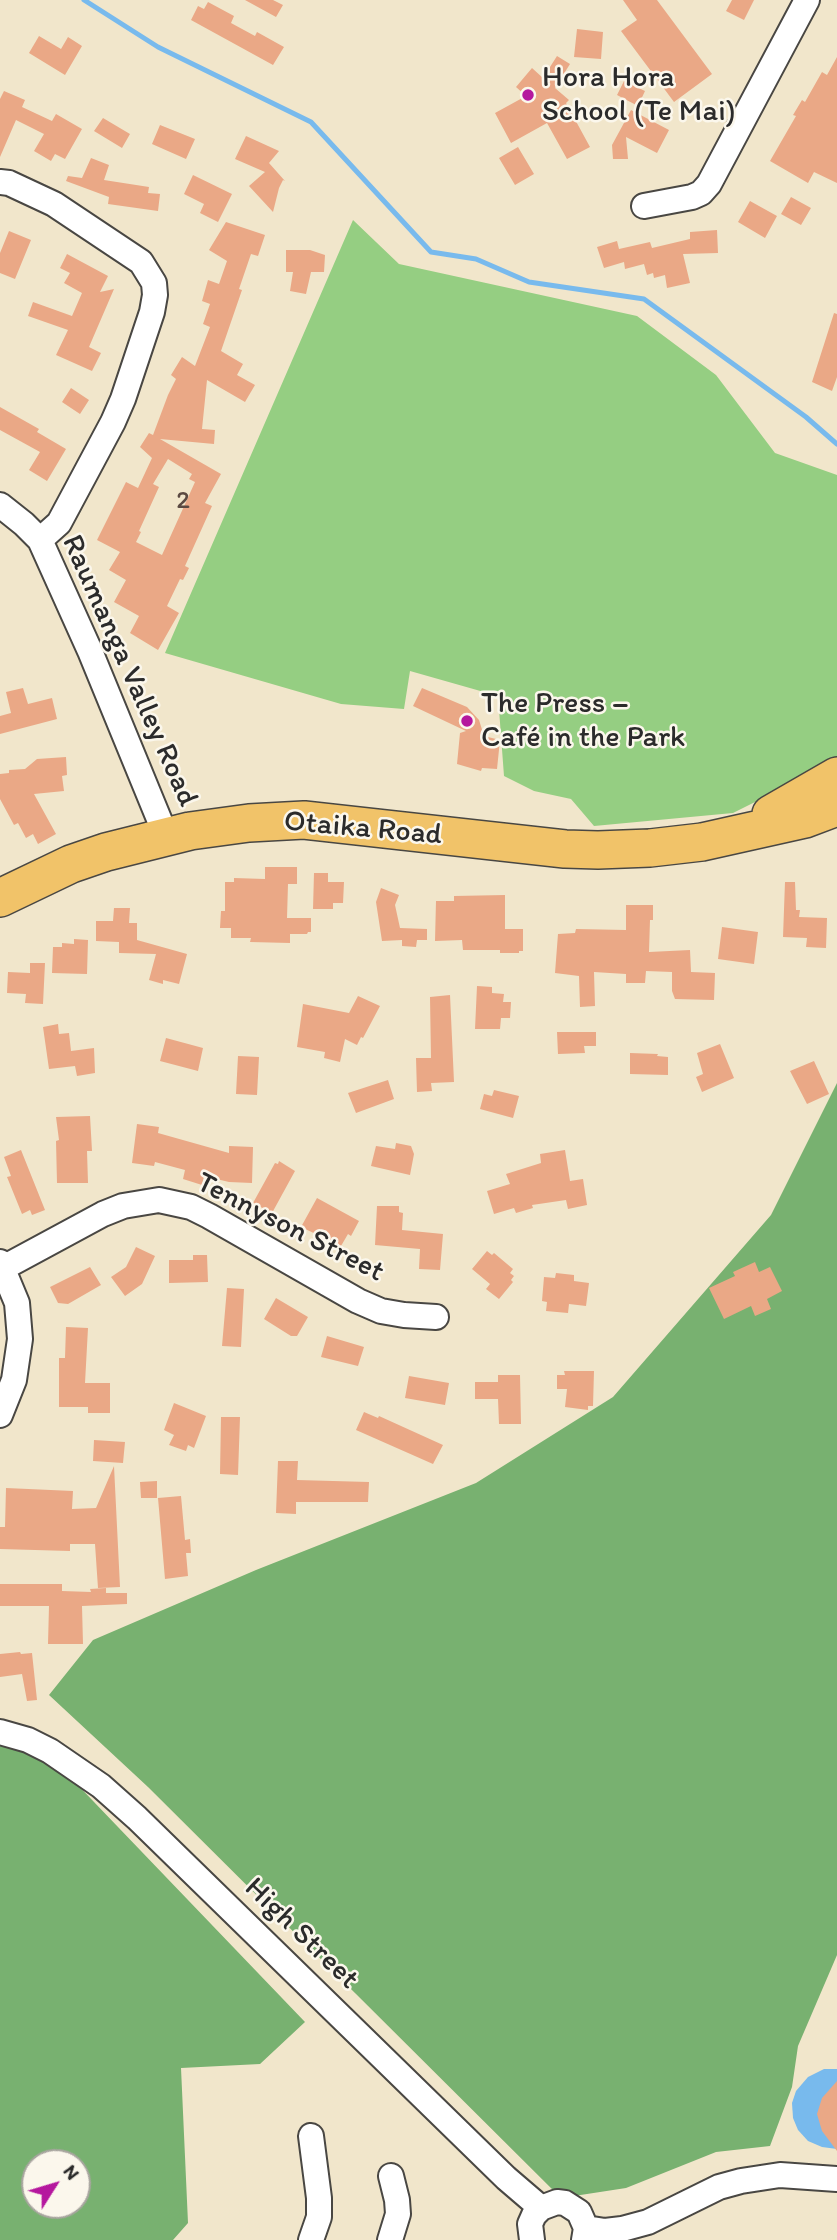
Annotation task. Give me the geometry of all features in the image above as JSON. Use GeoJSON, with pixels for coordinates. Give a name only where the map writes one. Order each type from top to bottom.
{"type":"FeatureCollection","features":[{"type":"Feature","properties":{"kind":"highway","name":"Otaika Road"},"geometry":{"type":"LineString","coordinates":[[738,835],[837,776]]}},
{"type":"Feature","properties":{"kind":"highway","name":"Otaika Road"},"geometry":{"type":"LineString","coordinates":[[0,898],[71,864],[127,845],[249,823],[304,820],[551,848],[598,850],[673,846],[738,835],[805,819],[837,807]]}},
{"type":"Feature","properties":{"kind":"street"},"geometry":{"type":"LineString","coordinates":[[644,206],[692,197],[701,193],[709,184],[807,0]]}},
{"type":"Feature","properties":{"kind":"street"},"geometry":{"type":"LineString","coordinates":[[0,182],[9,183],[54,204],[141,262],[154,283],[152,312],[113,422],[60,523],[40,540]]}},
{"type":"Feature","properties":{"kind":"street","name":"Raumanga Valley Road"},"geometry":{"type":"LineString","coordinates":[[0,505],[40,540],[90,651],[166,836]]}},
{"type":"Feature","properties":{"kind":"street","name":"Tennyson Street"},"geometry":{"type":"LineString","coordinates":[[2,1265],[103,1214],[124,1206],[159,1200],[191,1207],[358,1301],[381,1311],[436,1317]]}},
{"type":"Feature","properties":{"kind":"street"},"geometry":{"type":"LineString","coordinates":[[0,1415],[14,1380],[20,1339],[16,1303],[2,1265]]}},
{"type":"Feature","properties":{"kind":"street","name":"High Street"},"geometry":{"type":"LineString","coordinates":[[0,1732],[28,1740],[50,1751],[101,1786],[506,2178],[541,2208]]}},
{"type":"Feature","properties":{"kind":"street"},"geometry":{"type":"LineString","coordinates":[[311,2136],[319,2217],[311,2240]]}},
{"type":"Feature","properties":{"kind":"street"},"geometry":{"type":"LineString","coordinates":[[532,2240],[530,2224],[541,2208],[557,2202],[573,2207],[579,2213],[585,2234],[648,2222],[719,2188],[741,2181],[780,2175],[837,2179]]}},
{"type":"Feature","properties":{"kind":"street"},"geometry":{"type":"LineString","coordinates":[[390,2240],[398,2214],[391,2176]]}},
{"type":"Feature","properties":{"kind":"green space"},"geometry":{"type":"Polygon","coordinates":[[[353,220],[399,264],[637,316],[716,375],[775,453],[837,475],[837,761],[733,813],[594,826],[571,799],[534,791],[504,776],[498,696],[410,671],[404,709],[341,704],[165,653],[353,220]]]}},
{"type":"Feature","properties":{"kind":"green space"},"geometry":{"type":"Polygon","coordinates":[[[837,1083],[837,1955],[798,2046],[792,2087],[770,2146],[716,2152],[626,2188],[561,2198],[148,1787],[49,1695],[93,1640],[256,1570],[476,1483],[613,1397],[771,1215],[837,1083]]]}},
{"type":"Feature","properties":{"kind":"green space"},"geometry":{"type":"Polygon","coordinates":[[[0,1744],[25,1747],[71,1778],[305,2022],[260,2064],[181,2068],[188,2223],[173,2240],[0,2240],[0,1744]]]}},
{"type":"Feature","properties":{"kind":"water"},"geometry":{"type":"Polygon","coordinates":[[[824,2069],[837,2069],[837,2149],[808,2141],[798,2130],[793,2118],[792,2103],[796,2091],[808,2077],[824,2069]]]}},
{"type":"Feature","properties":{"kind":"building"},"geometry":{"type":"Polygon","coordinates":[[[245,0],[273,0],[283,5],[276,17],[245,0]]]}},
{"type":"Feature","properties":{"kind":"building"},"geometry":{"type":"Polygon","coordinates":[[[623,0],[657,0],[712,74],[674,102],[621,31],[637,20],[623,0]]]}},
{"type":"Feature","properties":{"kind":"building"},"geometry":{"type":"Polygon","coordinates":[[[732,0],[754,0],[744,20],[726,11],[732,0]]]}},
{"type":"Feature","properties":{"kind":"building"},"geometry":{"type":"Polygon","coordinates":[[[208,2],[234,16],[231,23],[255,36],[257,32],[284,47],[273,65],[191,20],[198,6],[204,9],[208,2]]]}},
{"type":"Feature","properties":{"kind":"building"},"geometry":{"type":"Polygon","coordinates":[[[577,29],[603,32],[601,59],[574,57],[577,29]]]}},
{"type":"Feature","properties":{"kind":"building"},"geometry":{"type":"Polygon","coordinates":[[[39,36],[61,49],[68,37],[82,46],[65,75],[29,53],[39,36]]]}},
{"type":"Feature","properties":{"kind":"building"},"geometry":{"type":"Polygon","coordinates":[[[557,56],[570,64],[555,88],[569,100],[566,103],[590,147],[567,159],[547,123],[511,143],[495,113],[526,96],[516,87],[532,68],[543,78],[557,56]]]}},
{"type":"Feature","properties":{"kind":"building"},"geometry":{"type":"Polygon","coordinates":[[[837,57],[837,183],[814,172],[808,183],[770,161],[796,116],[793,115],[802,100],[805,102],[822,72],[827,75],[837,57]]]}},
{"type":"Feature","properties":{"kind":"building"},"geometry":{"type":"Polygon","coordinates":[[[624,81],[645,91],[638,106],[617,95],[624,81]]]}},
{"type":"Feature","properties":{"kind":"building"},"geometry":{"type":"Polygon","coordinates":[[[4,91],[25,100],[22,107],[52,121],[56,114],[82,129],[65,159],[55,154],[51,161],[34,151],[44,134],[16,120],[0,157],[0,99],[4,91]]]}},
{"type":"Feature","properties":{"kind":"building"},"geometry":{"type":"Polygon","coordinates":[[[631,110],[669,130],[657,153],[626,137],[628,159],[613,159],[612,145],[631,110]]]}},
{"type":"Feature","properties":{"kind":"building"},"geometry":{"type":"Polygon","coordinates":[[[103,118],[130,134],[122,148],[94,131],[103,118]]]}},
{"type":"Feature","properties":{"kind":"building"},"geometry":{"type":"Polygon","coordinates":[[[160,125],[195,139],[186,159],[152,144],[160,125]]]}},
{"type":"Feature","properties":{"kind":"building"},"geometry":{"type":"Polygon","coordinates":[[[246,136],[279,151],[269,163],[285,181],[283,180],[279,188],[273,212],[249,186],[265,172],[235,159],[246,136]]]}},
{"type":"Feature","properties":{"kind":"building"},"geometry":{"type":"Polygon","coordinates":[[[518,147],[534,174],[515,185],[499,158],[518,147]]]}},
{"type":"Feature","properties":{"kind":"building"},"geometry":{"type":"Polygon","coordinates":[[[91,158],[109,165],[104,180],[149,187],[148,193],[160,194],[158,211],[108,204],[109,197],[66,181],[68,176],[82,178],[91,158]]]}},
{"type":"Feature","properties":{"kind":"building"},"geometry":{"type":"Polygon","coordinates":[[[193,175],[232,194],[218,222],[200,213],[204,204],[184,194],[193,175]]]}},
{"type":"Feature","properties":{"kind":"building"},"geometry":{"type":"Polygon","coordinates":[[[791,197],[811,208],[801,225],[781,214],[791,197]]]}},
{"type":"Feature","properties":{"kind":"building"},"geometry":{"type":"Polygon","coordinates":[[[750,201],[777,216],[765,238],[738,222],[750,201]]]}},
{"type":"Feature","properties":{"kind":"building"},"geometry":{"type":"Polygon","coordinates":[[[226,222],[265,235],[258,256],[251,254],[221,351],[243,364],[237,375],[255,385],[245,402],[207,380],[202,429],[215,430],[214,444],[160,439],[221,474],[205,503],[212,506],[185,566],[189,568],[183,580],[180,579],[167,606],[179,613],[158,650],[130,633],[139,616],[114,602],[126,580],[109,570],[120,552],[97,540],[126,482],[138,488],[152,458],[140,447],[149,433],[153,435],[176,379],[171,375],[182,357],[195,366],[210,327],[203,324],[210,304],[202,301],[208,280],[219,284],[227,261],[209,250],[226,222]],[[168,459],[153,484],[159,487],[136,542],[162,555],[195,482],[189,479],[192,474],[168,459]]]}},
{"type":"Feature","properties":{"kind":"building"},"geometry":{"type":"Polygon","coordinates":[[[717,230],[718,253],[683,254],[690,283],[667,288],[665,275],[654,278],[653,273],[647,275],[644,264],[625,269],[624,262],[604,268],[597,247],[617,241],[619,249],[650,242],[652,248],[690,239],[690,232],[717,230]]]}},
{"type":"Feature","properties":{"kind":"building"},"geometry":{"type":"Polygon","coordinates":[[[9,231],[31,240],[15,279],[0,273],[0,253],[9,231]]]}},
{"type":"Feature","properties":{"kind":"building"},"geometry":{"type":"Polygon","coordinates":[[[286,250],[310,250],[325,255],[324,272],[311,272],[306,294],[290,291],[293,272],[286,272],[286,250]]]}},
{"type":"Feature","properties":{"kind":"building"},"geometry":{"type":"Polygon","coordinates":[[[67,254],[108,276],[100,292],[114,289],[89,347],[101,353],[92,371],[56,355],[68,330],[28,316],[33,302],[72,316],[82,293],[64,283],[70,273],[60,268],[67,254]]]}},
{"type":"Feature","properties":{"kind":"building"},"geometry":{"type":"Polygon","coordinates":[[[834,313],[837,314],[837,377],[832,391],[812,382],[834,313]]]}},
{"type":"Feature","properties":{"kind":"building"},"geometry":{"type":"Polygon","coordinates":[[[71,388],[89,400],[80,414],[62,402],[71,388]]]}},
{"type":"Feature","properties":{"kind":"building"},"geometry":{"type":"Polygon","coordinates":[[[0,407],[39,429],[37,432],[66,449],[47,481],[29,470],[40,452],[0,430],[0,407]]]}},
{"type":"Feature","properties":{"kind":"building"},"geometry":{"type":"Polygon","coordinates":[[[23,688],[28,704],[52,698],[57,719],[0,734],[0,716],[11,713],[6,692],[23,688]]]}},
{"type":"Feature","properties":{"kind":"building"},"geometry":{"type":"Polygon","coordinates":[[[422,688],[467,707],[479,720],[484,736],[500,740],[497,769],[482,768],[481,771],[457,764],[460,733],[466,731],[413,706],[422,688]]]}},
{"type":"Feature","properties":{"kind":"building"},"geometry":{"type":"Polygon","coordinates":[[[66,757],[67,775],[62,776],[64,791],[34,794],[56,834],[38,844],[33,834],[26,838],[18,823],[14,825],[0,799],[0,774],[9,773],[9,770],[25,769],[37,759],[66,757]]]}},
{"type":"Feature","properties":{"kind":"building"},"geometry":{"type":"Polygon","coordinates":[[[265,867],[297,867],[297,884],[288,884],[287,918],[311,918],[311,932],[290,934],[290,943],[250,942],[251,938],[231,938],[231,928],[220,928],[221,911],[225,911],[225,882],[234,882],[234,878],[265,879],[265,867]]]}},
{"type":"Feature","properties":{"kind":"building"},"geometry":{"type":"Polygon","coordinates":[[[314,873],[328,873],[328,882],[344,882],[343,903],[333,903],[333,909],[313,909],[314,873]]]}},
{"type":"Feature","properties":{"kind":"building"},"geometry":{"type":"Polygon","coordinates":[[[785,882],[795,882],[796,910],[800,910],[799,917],[827,918],[826,948],[806,947],[807,938],[783,937],[785,882]]]}},
{"type":"Feature","properties":{"kind":"building"},"geometry":{"type":"Polygon","coordinates":[[[381,888],[399,895],[395,905],[400,928],[427,929],[427,940],[417,940],[416,947],[402,946],[402,940],[382,941],[376,902],[381,888]]]}},
{"type":"Feature","properties":{"kind":"building"},"geometry":{"type":"Polygon","coordinates":[[[505,895],[505,929],[523,929],[523,951],[500,953],[500,950],[463,950],[462,940],[435,941],[436,901],[454,901],[454,896],[505,895]]]}},
{"type":"Feature","properties":{"kind":"building"},"geometry":{"type":"Polygon","coordinates":[[[626,905],[653,905],[649,952],[690,950],[691,972],[715,973],[714,1000],[675,999],[672,972],[646,971],[645,983],[626,983],[626,974],[594,972],[595,1006],[580,1007],[579,976],[555,973],[558,934],[575,933],[576,929],[626,930],[626,905]]]}},
{"type":"Feature","properties":{"kind":"building"},"geometry":{"type":"Polygon","coordinates":[[[114,908],[130,908],[129,923],[137,923],[137,940],[187,954],[179,984],[163,980],[163,984],[149,980],[156,954],[119,953],[119,942],[96,941],[96,921],[113,921],[114,908]]]}},
{"type":"Feature","properties":{"kind":"building"},"geometry":{"type":"Polygon","coordinates":[[[722,927],[758,932],[754,964],[718,959],[722,927]]]}},
{"type":"Feature","properties":{"kind":"building"},"geometry":{"type":"Polygon","coordinates":[[[74,939],[88,940],[87,974],[52,973],[53,947],[62,947],[62,943],[74,944],[74,939]]]}},
{"type":"Feature","properties":{"kind":"building"},"geometry":{"type":"Polygon","coordinates":[[[30,963],[45,963],[43,1004],[25,1003],[26,994],[7,993],[8,972],[30,973],[30,963]]]}},
{"type":"Feature","properties":{"kind":"building"},"geometry":{"type":"Polygon","coordinates":[[[477,986],[492,987],[492,993],[504,994],[503,1002],[511,1002],[510,1018],[501,1018],[500,1029],[475,1029],[477,986]]]}},
{"type":"Feature","properties":{"kind":"building"},"geometry":{"type":"Polygon","coordinates":[[[450,995],[454,1082],[431,1083],[432,1091],[417,1092],[416,1058],[431,1058],[430,997],[450,995]]]}},
{"type":"Feature","properties":{"kind":"building"},"geometry":{"type":"Polygon","coordinates":[[[358,996],[380,1006],[357,1045],[345,1039],[340,1062],[324,1058],[325,1052],[297,1047],[303,1004],[349,1013],[358,996]]]}},
{"type":"Feature","properties":{"kind":"building"},"geometry":{"type":"Polygon","coordinates":[[[58,1024],[59,1034],[69,1033],[71,1051],[94,1048],[95,1073],[77,1076],[75,1066],[49,1069],[43,1027],[58,1024]]]}},
{"type":"Feature","properties":{"kind":"building"},"geometry":{"type":"Polygon","coordinates":[[[557,1032],[596,1032],[596,1046],[584,1046],[585,1053],[558,1054],[557,1032]]]}},
{"type":"Feature","properties":{"kind":"building"},"geometry":{"type":"Polygon","coordinates":[[[166,1038],[203,1048],[198,1071],[160,1061],[166,1038]]]}},
{"type":"Feature","properties":{"kind":"building"},"geometry":{"type":"Polygon","coordinates":[[[720,1044],[734,1078],[702,1092],[696,1077],[703,1074],[697,1053],[720,1044]]]}},
{"type":"Feature","properties":{"kind":"building"},"geometry":{"type":"Polygon","coordinates":[[[630,1053],[668,1057],[668,1075],[630,1074],[630,1053]]]}},
{"type":"Feature","properties":{"kind":"building"},"geometry":{"type":"Polygon","coordinates":[[[238,1056],[259,1057],[257,1095],[236,1094],[238,1056]]]}},
{"type":"Feature","properties":{"kind":"building"},"geometry":{"type":"Polygon","coordinates":[[[814,1061],[829,1094],[807,1104],[790,1071],[814,1061]]]}},
{"type":"Feature","properties":{"kind":"building"},"geometry":{"type":"Polygon","coordinates":[[[388,1080],[394,1099],[356,1113],[348,1093],[388,1080]]]}},
{"type":"Feature","properties":{"kind":"building"},"geometry":{"type":"Polygon","coordinates":[[[494,1090],[519,1096],[513,1118],[480,1109],[484,1094],[492,1096],[494,1090]]]}},
{"type":"Feature","properties":{"kind":"building"},"geometry":{"type":"Polygon","coordinates":[[[90,1116],[92,1151],[87,1151],[88,1183],[57,1183],[56,1141],[59,1140],[56,1117],[90,1116]]]}},
{"type":"Feature","properties":{"kind":"building"},"geometry":{"type":"Polygon","coordinates":[[[137,1124],[159,1127],[158,1133],[229,1153],[229,1146],[253,1147],[252,1183],[229,1182],[204,1176],[202,1185],[183,1179],[185,1170],[155,1162],[154,1166],[132,1163],[137,1124]]]}},
{"type":"Feature","properties":{"kind":"building"},"geometry":{"type":"Polygon","coordinates":[[[396,1143],[411,1146],[414,1154],[410,1175],[371,1166],[376,1146],[395,1149],[396,1143]]]}},
{"type":"Feature","properties":{"kind":"building"},"geometry":{"type":"Polygon","coordinates":[[[21,1150],[45,1210],[32,1215],[30,1210],[22,1214],[7,1177],[11,1176],[4,1157],[21,1150]]]}},
{"type":"Feature","properties":{"kind":"building"},"geometry":{"type":"Polygon","coordinates":[[[565,1150],[570,1181],[583,1179],[587,1205],[568,1209],[566,1200],[532,1205],[533,1208],[516,1213],[514,1208],[494,1214],[487,1191],[510,1184],[506,1174],[541,1163],[540,1154],[565,1150]]]}},
{"type":"Feature","properties":{"kind":"building"},"geometry":{"type":"Polygon","coordinates":[[[279,1161],[295,1171],[272,1213],[253,1203],[275,1163],[278,1164],[279,1161]]]}},
{"type":"Feature","properties":{"kind":"building"},"geometry":{"type":"Polygon","coordinates":[[[317,1198],[359,1221],[351,1236],[348,1234],[341,1246],[301,1227],[317,1198]]]}},
{"type":"Feature","properties":{"kind":"building"},"geometry":{"type":"Polygon","coordinates":[[[377,1206],[399,1206],[399,1212],[403,1213],[402,1230],[443,1234],[440,1270],[419,1269],[420,1249],[375,1245],[377,1206]]]}},
{"type":"Feature","properties":{"kind":"building"},"geometry":{"type":"Polygon","coordinates":[[[136,1247],[155,1256],[142,1284],[125,1296],[111,1277],[126,1267],[136,1247]]]}},
{"type":"Feature","properties":{"kind":"building"},"geometry":{"type":"Polygon","coordinates":[[[487,1251],[492,1255],[494,1253],[513,1269],[510,1273],[514,1276],[511,1280],[513,1282],[499,1299],[486,1289],[490,1284],[472,1269],[487,1251]]]}},
{"type":"Feature","properties":{"kind":"building"},"geometry":{"type":"Polygon","coordinates":[[[193,1255],[207,1255],[208,1282],[169,1283],[169,1260],[193,1260],[193,1255]]]}},
{"type":"Feature","properties":{"kind":"building"},"geometry":{"type":"Polygon","coordinates":[[[755,1262],[759,1272],[770,1267],[782,1291],[767,1299],[771,1309],[755,1316],[751,1306],[724,1319],[709,1288],[735,1276],[733,1272],[755,1262]]]}},
{"type":"Feature","properties":{"kind":"building"},"geometry":{"type":"Polygon","coordinates":[[[90,1267],[101,1285],[68,1304],[58,1303],[50,1287],[90,1267]]]}},
{"type":"Feature","properties":{"kind":"building"},"geometry":{"type":"Polygon","coordinates":[[[556,1273],[574,1275],[574,1281],[589,1283],[586,1306],[569,1304],[568,1313],[546,1311],[547,1302],[542,1301],[544,1277],[555,1278],[556,1273]]]}},
{"type":"Feature","properties":{"kind":"building"},"geometry":{"type":"Polygon","coordinates":[[[227,1288],[244,1289],[241,1347],[222,1346],[227,1288]]]}},
{"type":"Feature","properties":{"kind":"building"},"geometry":{"type":"Polygon","coordinates":[[[276,1298],[308,1317],[297,1336],[291,1336],[264,1319],[276,1298]]]}},
{"type":"Feature","properties":{"kind":"building"},"geometry":{"type":"Polygon","coordinates":[[[66,1327],[88,1328],[85,1383],[110,1383],[110,1413],[88,1413],[88,1407],[59,1407],[59,1358],[65,1358],[66,1327]]]}},
{"type":"Feature","properties":{"kind":"building"},"geometry":{"type":"Polygon","coordinates":[[[327,1336],[364,1347],[358,1366],[321,1357],[327,1336]]]}},
{"type":"Feature","properties":{"kind":"building"},"geometry":{"type":"Polygon","coordinates":[[[564,1371],[594,1371],[593,1406],[588,1406],[588,1410],[565,1407],[567,1389],[557,1389],[557,1375],[565,1375],[564,1371]]]}},
{"type":"Feature","properties":{"kind":"building"},"geometry":{"type":"Polygon","coordinates":[[[498,1375],[520,1375],[521,1424],[499,1424],[498,1399],[475,1399],[475,1382],[498,1382],[498,1375]]]}},
{"type":"Feature","properties":{"kind":"building"},"geometry":{"type":"Polygon","coordinates":[[[409,1376],[449,1383],[445,1405],[405,1398],[409,1376]]]}},
{"type":"Feature","properties":{"kind":"building"},"geometry":{"type":"Polygon","coordinates":[[[174,1403],[206,1416],[194,1448],[188,1445],[186,1451],[169,1445],[174,1435],[164,1430],[174,1403]]]}},
{"type":"Feature","properties":{"kind":"building"},"geometry":{"type":"Polygon","coordinates":[[[364,1412],[443,1445],[433,1464],[356,1430],[364,1412]]]}},
{"type":"Feature","properties":{"kind":"building"},"geometry":{"type":"Polygon","coordinates":[[[221,1417],[240,1417],[238,1475],[220,1474],[221,1417]]]}},
{"type":"Feature","properties":{"kind":"building"},"geometry":{"type":"Polygon","coordinates":[[[94,1440],[125,1442],[123,1463],[93,1461],[94,1440]]]}},
{"type":"Feature","properties":{"kind":"building"},"geometry":{"type":"Polygon","coordinates":[[[278,1461],[298,1461],[297,1480],[369,1482],[368,1502],[296,1502],[296,1514],[276,1513],[278,1461]]]}},
{"type":"Feature","properties":{"kind":"building"},"geometry":{"type":"Polygon","coordinates":[[[114,1466],[120,1587],[98,1588],[95,1544],[70,1544],[70,1551],[0,1549],[0,1527],[5,1527],[6,1488],[73,1491],[72,1509],[96,1508],[114,1466]]]}},
{"type":"Feature","properties":{"kind":"building"},"geometry":{"type":"Polygon","coordinates":[[[157,1481],[157,1498],[141,1498],[140,1482],[157,1481]]]}},
{"type":"Feature","properties":{"kind":"building"},"geometry":{"type":"Polygon","coordinates":[[[181,1496],[185,1540],[190,1539],[191,1553],[186,1553],[188,1576],[165,1579],[158,1498],[181,1496]]]}},
{"type":"Feature","properties":{"kind":"building"},"geometry":{"type":"Polygon","coordinates":[[[0,1584],[62,1584],[62,1591],[91,1592],[90,1589],[106,1588],[106,1593],[127,1593],[127,1604],[82,1606],[83,1644],[48,1644],[49,1606],[0,1606],[0,1584]]]}},
{"type":"Feature","properties":{"kind":"building"},"geometry":{"type":"Polygon","coordinates":[[[32,1653],[37,1700],[27,1701],[22,1674],[0,1677],[0,1654],[32,1653]]]}},
{"type":"Feature","properties":{"kind":"building"},"geometry":{"type":"Polygon","coordinates":[[[837,2081],[837,2151],[822,2131],[817,2114],[822,2098],[837,2081]]]}},
{"type":"Feature","properties":{"kind":"waterway"},"geometry":{"type":"LineString","coordinates":[[84,0],[158,47],[311,122],[431,252],[476,259],[529,282],[644,299],[806,417],[837,444]]}},
{"type":"Feature","properties":{"kind":"place","name":"Hora Hora School (Te Mai)"},"geometry":{"type":"Point","coordinates":[528,95]}},
{"type":"Feature","properties":{"kind":"place","name":"The Press – Café in the Park"},"geometry":{"type":"Point","coordinates":[467,721]}}]}
